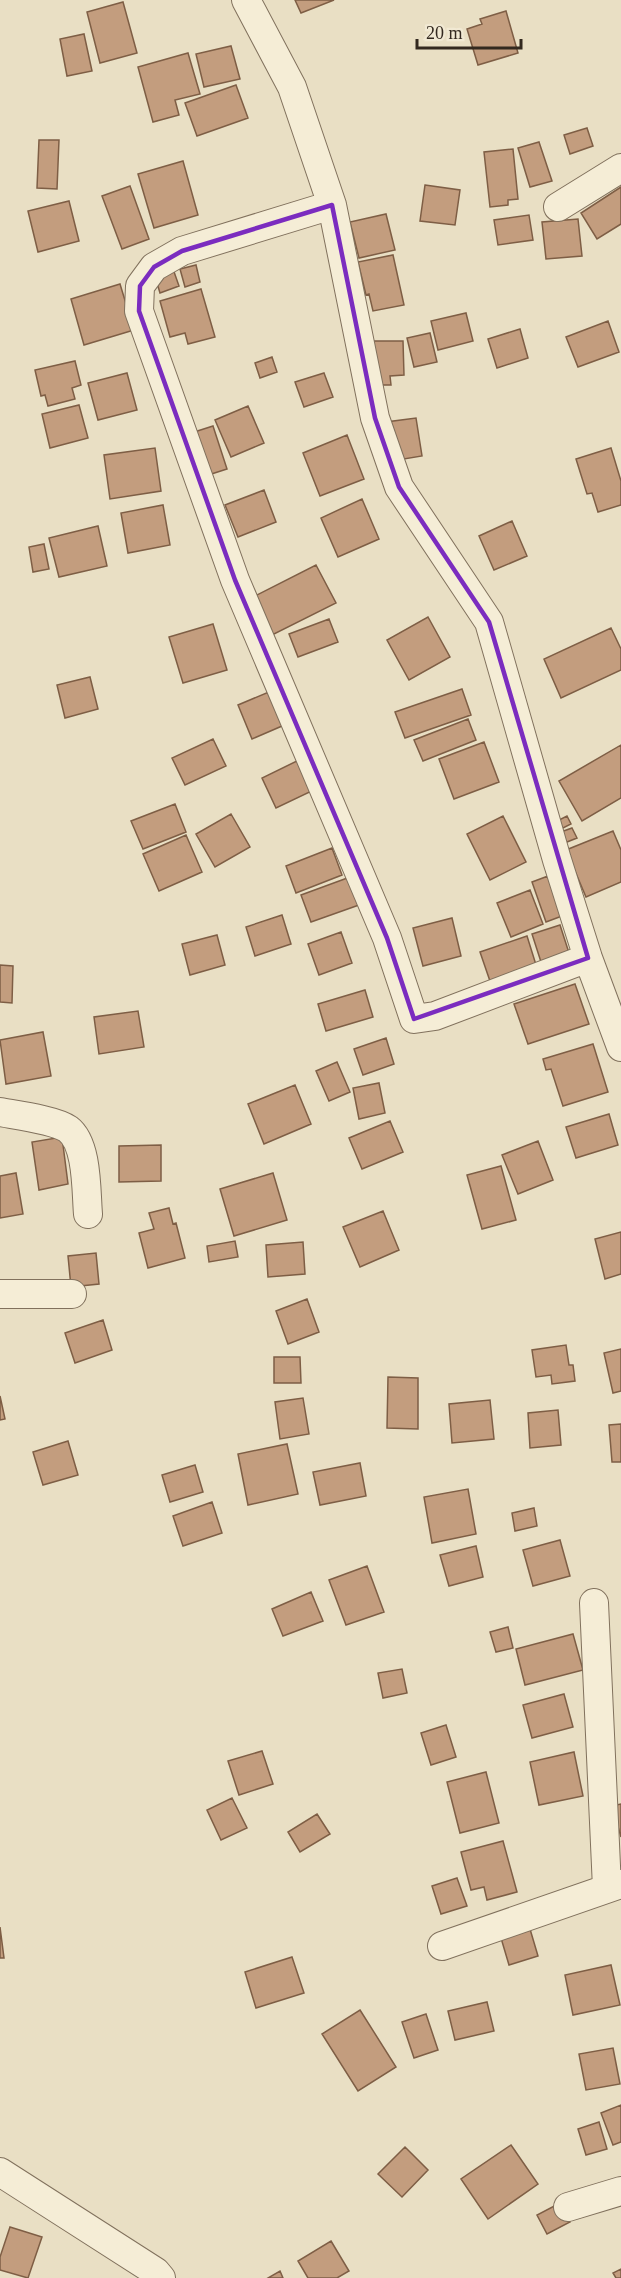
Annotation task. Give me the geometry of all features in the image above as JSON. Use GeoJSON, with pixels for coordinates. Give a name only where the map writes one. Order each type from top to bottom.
{"type":"FeatureCollection","features":[{"type":"Feature","properties":{"kind":"street"},"geometry":{"type":"LineString","coordinates":[[246,0],[292,87],[332,205],[375,418],[399,488],[489,622],[557,860],[588,958],[621,1047]]}},
{"type":"Feature","properties":{"kind":"street"},"geometry":{"type":"LineString","coordinates":[[558,207],[621,168]]}},
{"type":"Feature","properties":{"kind":"street"},"geometry":{"type":"LineString","coordinates":[[332,205],[182,251],[154,267],[140,286],[139,311],[235,580],[387,938],[414,1019],[435,1016],[588,958]]}},
{"type":"Feature","properties":{"kind":"street"},"geometry":{"type":"LineString","coordinates":[[0,1112],[34,1118],[69,1130],[82,1150],[88,1214]]}},
{"type":"Feature","properties":{"kind":"street"},"geometry":{"type":"LineString","coordinates":[[0,1294],[72,1294]]}},
{"type":"Feature","properties":{"kind":"street"},"geometry":{"type":"LineString","coordinates":[[442,1946],[614,1886],[594,1603]]}},
{"type":"Feature","properties":{"kind":"street"},"geometry":{"type":"LineString","coordinates":[[0,2172],[156,2272],[161,2278]]}},
{"type":"Feature","properties":{"kind":"street"},"geometry":{"type":"LineString","coordinates":[[568,2207],[621,2191]]}},
{"type":"Feature","properties":{"kind":"highlighted area"},"geometry":{"type":"Polygon","coordinates":[[[332,205],[375,418],[399,487],[489,622],[588,958],[414,1019],[387,938],[235,580],[139,311],[140,286],[154,267],[182,251],[332,205]]]}},
{"type":"Feature","properties":{"kind":"building"},"geometry":{"type":"Polygon","coordinates":[[[295,0],[334,0],[301,13],[295,0]]]}},
{"type":"Feature","properties":{"kind":"building"},"geometry":{"type":"Polygon","coordinates":[[[123,2],[137,53],[100,63],[87,12],[123,2]]]}},
{"type":"Feature","properties":{"kind":"building"},"geometry":{"type":"Polygon","coordinates":[[[506,11],[518,53],[478,65],[467,29],[482,24],[480,19],[506,11]]]}},
{"type":"Feature","properties":{"kind":"building"},"geometry":{"type":"Polygon","coordinates":[[[84,34],[92,71],[67,76],[60,39],[84,34]]]}},
{"type":"Feature","properties":{"kind":"building"},"geometry":{"type":"Polygon","coordinates":[[[231,46],[240,79],[204,87],[196,54],[231,46]]]}},
{"type":"Feature","properties":{"kind":"building"},"geometry":{"type":"Polygon","coordinates":[[[188,53],[200,94],[175,100],[179,115],[153,122],[138,67],[188,53]]]}},
{"type":"Feature","properties":{"kind":"building"},"geometry":{"type":"Polygon","coordinates":[[[236,85],[248,118],[197,136],[185,103],[236,85]]]}},
{"type":"Feature","properties":{"kind":"building"},"geometry":{"type":"Polygon","coordinates":[[[587,128],[593,146],[570,154],[564,135],[587,128]]]}},
{"type":"Feature","properties":{"kind":"building"},"geometry":{"type":"Polygon","coordinates":[[[39,140],[59,140],[57,189],[37,188],[39,140]]]}},
{"type":"Feature","properties":{"kind":"building"},"geometry":{"type":"Polygon","coordinates":[[[539,142],[552,181],[530,187],[518,148],[539,142]]]}},
{"type":"Feature","properties":{"kind":"building"},"geometry":{"type":"Polygon","coordinates":[[[513,149],[518,199],[508,200],[508,205],[490,207],[484,152],[513,149]]]}},
{"type":"Feature","properties":{"kind":"building"},"geometry":{"type":"Polygon","coordinates":[[[183,161],[198,215],[154,228],[138,174],[183,161]]]}},
{"type":"Feature","properties":{"kind":"building"},"geometry":{"type":"Polygon","coordinates":[[[425,185],[460,190],[455,225],[420,221],[425,185]]]}},
{"type":"Feature","properties":{"kind":"building"},"geometry":{"type":"Polygon","coordinates":[[[130,186],[149,239],[122,249],[102,196],[130,186]]]}},
{"type":"Feature","properties":{"kind":"building"},"geometry":{"type":"Polygon","coordinates":[[[621,187],[621,224],[597,239],[581,213],[621,187]]]}},
{"type":"Feature","properties":{"kind":"building"},"geometry":{"type":"Polygon","coordinates":[[[69,201],[79,241],[38,252],[28,211],[69,201]]]}},
{"type":"Feature","properties":{"kind":"building"},"geometry":{"type":"Polygon","coordinates":[[[386,214],[395,250],[359,258],[350,222],[386,214]]]}},
{"type":"Feature","properties":{"kind":"building"},"geometry":{"type":"Polygon","coordinates":[[[529,215],[533,240],[498,245],[494,220],[529,215]]]}},
{"type":"Feature","properties":{"kind":"building"},"geometry":{"type":"Polygon","coordinates":[[[578,219],[582,256],[546,259],[542,222],[578,219]]]}},
{"type":"Feature","properties":{"kind":"building"},"geometry":{"type":"Polygon","coordinates":[[[393,255],[404,305],[373,311],[369,294],[366,295],[358,262],[393,255]]]}},
{"type":"Feature","properties":{"kind":"building"},"geometry":{"type":"Polygon","coordinates":[[[196,265],[200,282],[185,287],[180,269],[196,265]]]}},
{"type":"Feature","properties":{"kind":"building"},"geometry":{"type":"Polygon","coordinates":[[[172,266],[179,286],[160,293],[154,273],[172,266]]]}},
{"type":"Feature","properties":{"kind":"building"},"geometry":{"type":"Polygon","coordinates":[[[120,284],[134,330],[84,345],[71,299],[120,284]]]}},
{"type":"Feature","properties":{"kind":"building"},"geometry":{"type":"Polygon","coordinates":[[[201,289],[215,337],[188,344],[185,333],[170,337],[160,301],[201,289]]]}},
{"type":"Feature","properties":{"kind":"building"},"geometry":{"type":"Polygon","coordinates":[[[466,313],[473,341],[438,350],[431,321],[466,313]]]}},
{"type":"Feature","properties":{"kind":"building"},"geometry":{"type":"Polygon","coordinates":[[[608,321],[619,352],[578,367],[566,337],[608,321]]]}},
{"type":"Feature","properties":{"kind":"building"},"geometry":{"type":"Polygon","coordinates":[[[520,329],[528,358],[497,368],[488,339],[520,329]]]}},
{"type":"Feature","properties":{"kind":"building"},"geometry":{"type":"Polygon","coordinates":[[[430,333],[437,362],[414,367],[407,338],[430,333]]]}},
{"type":"Feature","properties":{"kind":"building"},"geometry":{"type":"Polygon","coordinates":[[[372,341],[403,341],[404,375],[390,376],[391,385],[373,385],[372,341]]]}},
{"type":"Feature","properties":{"kind":"building"},"geometry":{"type":"Polygon","coordinates":[[[272,357],[277,372],[260,378],[255,363],[272,357]]]}},
{"type":"Feature","properties":{"kind":"building"},"geometry":{"type":"Polygon","coordinates":[[[75,361],[81,385],[72,388],[75,399],[48,406],[45,395],[41,396],[35,370],[75,361]]]}},
{"type":"Feature","properties":{"kind":"building"},"geometry":{"type":"Polygon","coordinates":[[[127,373],[137,410],[98,420],[88,383],[127,373]]]}},
{"type":"Feature","properties":{"kind":"building"},"geometry":{"type":"Polygon","coordinates":[[[324,373],[333,397],[304,407],[295,382],[324,373]]]}},
{"type":"Feature","properties":{"kind":"building"},"geometry":{"type":"Polygon","coordinates":[[[79,405],[88,438],[50,448],[42,414],[79,405]]]}},
{"type":"Feature","properties":{"kind":"building"},"geometry":{"type":"Polygon","coordinates":[[[248,406],[264,443],[231,457],[215,420],[248,406]]]}},
{"type":"Feature","properties":{"kind":"building"},"geometry":{"type":"Polygon","coordinates":[[[416,418],[422,456],[392,461],[386,422],[416,418]]]}},
{"type":"Feature","properties":{"kind":"building"},"geometry":{"type":"Polygon","coordinates":[[[213,426],[227,469],[202,477],[188,434],[213,426]]]}},
{"type":"Feature","properties":{"kind":"building"},"geometry":{"type":"Polygon","coordinates":[[[347,435],[364,479],[320,496],[303,453],[347,435]]]}},
{"type":"Feature","properties":{"kind":"building"},"geometry":{"type":"Polygon","coordinates":[[[155,448],[161,491],[110,499],[104,455],[155,448]]]}},
{"type":"Feature","properties":{"kind":"building"},"geometry":{"type":"Polygon","coordinates":[[[611,448],[621,481],[621,505],[598,512],[592,493],[587,494],[576,459],[611,448]]]}},
{"type":"Feature","properties":{"kind":"building"},"geometry":{"type":"Polygon","coordinates":[[[264,490],[276,522],[238,537],[225,505],[264,490]]]}},
{"type":"Feature","properties":{"kind":"building"},"geometry":{"type":"Polygon","coordinates":[[[362,499],[379,539],[338,557],[321,518],[362,499]]]}},
{"type":"Feature","properties":{"kind":"building"},"geometry":{"type":"Polygon","coordinates":[[[163,505],[170,545],[128,553],[121,513],[163,505]]]}},
{"type":"Feature","properties":{"kind":"building"},"geometry":{"type":"Polygon","coordinates":[[[512,521],[527,556],[494,570],[479,536],[512,521]]]}},
{"type":"Feature","properties":{"kind":"building"},"geometry":{"type":"Polygon","coordinates":[[[98,526],[107,566],[59,577],[49,538],[98,526]]]}},
{"type":"Feature","properties":{"kind":"building"},"geometry":{"type":"Polygon","coordinates":[[[44,544],[49,569],[33,572],[29,547],[44,544]]]}},
{"type":"Feature","properties":{"kind":"building"},"geometry":{"type":"Polygon","coordinates":[[[316,565],[336,603],[270,636],[251,598],[316,565]]]}},
{"type":"Feature","properties":{"kind":"building"},"geometry":{"type":"Polygon","coordinates":[[[428,617],[450,657],[409,680],[387,640],[428,617]]]}},
{"type":"Feature","properties":{"kind":"building"},"geometry":{"type":"Polygon","coordinates":[[[329,619],[338,642],[298,657],[289,634],[329,619]]]}},
{"type":"Feature","properties":{"kind":"building"},"geometry":{"type":"Polygon","coordinates":[[[213,624],[227,670],[183,683],[169,637],[213,624]]]}},
{"type":"Feature","properties":{"kind":"building"},"geometry":{"type":"Polygon","coordinates":[[[611,628],[621,649],[621,670],[561,698],[544,659],[611,628]]]}},
{"type":"Feature","properties":{"kind":"building"},"geometry":{"type":"Polygon","coordinates":[[[90,677],[98,709],[65,718],[57,685],[90,677]]]}},
{"type":"Feature","properties":{"kind":"building"},"geometry":{"type":"Polygon","coordinates":[[[276,689],[289,723],[252,739],[238,705],[276,689]]]}},
{"type":"Feature","properties":{"kind":"building"},"geometry":{"type":"Polygon","coordinates":[[[462,689],[471,715],[405,738],[395,712],[462,689]]]}},
{"type":"Feature","properties":{"kind":"building"},"geometry":{"type":"Polygon","coordinates":[[[468,719],[476,740],[423,761],[414,740],[468,719]]]}},
{"type":"Feature","properties":{"kind":"building"},"geometry":{"type":"Polygon","coordinates":[[[213,739],[226,766],[185,785],[172,758],[213,739]]]}},
{"type":"Feature","properties":{"kind":"building"},"geometry":{"type":"Polygon","coordinates":[[[484,742],[499,782],[454,799],[439,759],[484,742]]]}},
{"type":"Feature","properties":{"kind":"building"},"geometry":{"type":"Polygon","coordinates":[[[621,745],[621,798],[582,821],[559,781],[621,745]]]}},
{"type":"Feature","properties":{"kind":"building"},"geometry":{"type":"Polygon","coordinates":[[[301,759],[316,789],[276,808],[262,778],[301,759]]]}},
{"type":"Feature","properties":{"kind":"building"},"geometry":{"type":"Polygon","coordinates":[[[175,804],[186,832],[143,849],[131,821],[175,804]]]}},
{"type":"Feature","properties":{"kind":"building"},"geometry":{"type":"Polygon","coordinates":[[[231,814],[250,847],[215,867],[196,834],[231,814]]]}},
{"type":"Feature","properties":{"kind":"building"},"geometry":{"type":"Polygon","coordinates":[[[503,816],[526,862],[490,880],[467,834],[503,816]]]}},
{"type":"Feature","properties":{"kind":"building"},"geometry":{"type":"Polygon","coordinates":[[[567,816],[571,824],[559,830],[555,822],[567,816]]]}},
{"type":"Feature","properties":{"kind":"building"},"geometry":{"type":"Polygon","coordinates":[[[572,828],[577,838],[562,844],[558,833],[572,828]]]}},
{"type":"Feature","properties":{"kind":"building"},"geometry":{"type":"Polygon","coordinates":[[[613,831],[621,850],[621,882],[586,897],[566,850],[613,831]]]}},
{"type":"Feature","properties":{"kind":"building"},"geometry":{"type":"Polygon","coordinates":[[[186,835],[202,872],[159,891],[143,854],[186,835]]]}},
{"type":"Feature","properties":{"kind":"building"},"geometry":{"type":"Polygon","coordinates":[[[332,848],[342,875],[296,893],[286,866],[332,848]]]}},
{"type":"Feature","properties":{"kind":"building"},"geometry":{"type":"Polygon","coordinates":[[[548,876],[562,916],[546,922],[532,882],[548,876]]]}},
{"type":"Feature","properties":{"kind":"building"},"geometry":{"type":"Polygon","coordinates":[[[350,877],[359,905],[311,922],[301,895],[350,877]]]}},
{"type":"Feature","properties":{"kind":"building"},"geometry":{"type":"Polygon","coordinates":[[[530,890],[543,924],[511,937],[497,903],[530,890]]]}},
{"type":"Feature","properties":{"kind":"building"},"geometry":{"type":"Polygon","coordinates":[[[282,915],[291,944],[255,956],[246,927],[282,915]]]}},
{"type":"Feature","properties":{"kind":"building"},"geometry":{"type":"Polygon","coordinates":[[[452,918],[461,956],[423,966],[413,928],[452,918]]]}},
{"type":"Feature","properties":{"kind":"building"},"geometry":{"type":"Polygon","coordinates":[[[560,925],[570,956],[542,965],[532,934],[560,925]]]}},
{"type":"Feature","properties":{"kind":"building"},"geometry":{"type":"Polygon","coordinates":[[[341,932],[352,963],[319,975],[308,944],[341,932]]]}},
{"type":"Feature","properties":{"kind":"building"},"geometry":{"type":"Polygon","coordinates":[[[217,935],[225,965],[190,975],[182,944],[217,935]]]}},
{"type":"Feature","properties":{"kind":"building"},"geometry":{"type":"Polygon","coordinates":[[[527,936],[537,968],[491,984],[480,952],[527,936]]]}},
{"type":"Feature","properties":{"kind":"building"},"geometry":{"type":"Polygon","coordinates":[[[0,965],[13,966],[12,1003],[0,1002],[0,965]]]}},
{"type":"Feature","properties":{"kind":"building"},"geometry":{"type":"Polygon","coordinates":[[[575,984],[589,1024],[528,1044],[514,1004],[575,984]]]}},
{"type":"Feature","properties":{"kind":"building"},"geometry":{"type":"Polygon","coordinates":[[[365,990],[373,1017],[326,1031],[318,1004],[365,990]]]}},
{"type":"Feature","properties":{"kind":"building"},"geometry":{"type":"Polygon","coordinates":[[[138,1011],[144,1047],[99,1054],[94,1017],[138,1011]]]}},
{"type":"Feature","properties":{"kind":"building"},"geometry":{"type":"Polygon","coordinates":[[[43,1032],[51,1076],[6,1084],[0,1040],[43,1032]]]}},
{"type":"Feature","properties":{"kind":"building"},"geometry":{"type":"Polygon","coordinates":[[[386,1038],[394,1064],[363,1075],[354,1049],[386,1038]]]}},
{"type":"Feature","properties":{"kind":"building"},"geometry":{"type":"Polygon","coordinates":[[[593,1044],[608,1092],[563,1106],[551,1069],[546,1070],[543,1059],[593,1044]]]}},
{"type":"Feature","properties":{"kind":"building"},"geometry":{"type":"Polygon","coordinates":[[[337,1062],[350,1092],[329,1101],[316,1071],[337,1062]]]}},
{"type":"Feature","properties":{"kind":"building"},"geometry":{"type":"Polygon","coordinates":[[[379,1083],[385,1113],[359,1119],[353,1088],[379,1083]]]}},
{"type":"Feature","properties":{"kind":"building"},"geometry":{"type":"Polygon","coordinates":[[[295,1085],[311,1124],[264,1144],[248,1104],[295,1085]]]}},
{"type":"Feature","properties":{"kind":"building"},"geometry":{"type":"Polygon","coordinates":[[[609,1114],[618,1145],[576,1158],[566,1127],[609,1114]]]}},
{"type":"Feature","properties":{"kind":"building"},"geometry":{"type":"Polygon","coordinates":[[[390,1121],[403,1152],[362,1169],[349,1138],[390,1121]]]}},
{"type":"Feature","properties":{"kind":"building"},"geometry":{"type":"Polygon","coordinates":[[[62,1137],[68,1184],[39,1190],[32,1142],[62,1137]]]}},
{"type":"Feature","properties":{"kind":"building"},"geometry":{"type":"Polygon","coordinates":[[[538,1141],[553,1180],[518,1194],[502,1155],[538,1141]]]}},
{"type":"Feature","properties":{"kind":"building"},"geometry":{"type":"Polygon","coordinates":[[[161,1145],[161,1181],[119,1182],[119,1146],[161,1145]]]}},
{"type":"Feature","properties":{"kind":"building"},"geometry":{"type":"Polygon","coordinates":[[[501,1166],[516,1220],[482,1229],[467,1175],[501,1166]]]}},
{"type":"Feature","properties":{"kind":"building"},"geometry":{"type":"Polygon","coordinates":[[[16,1173],[23,1214],[0,1218],[0,1176],[16,1173]]]}},
{"type":"Feature","properties":{"kind":"building"},"geometry":{"type":"Polygon","coordinates":[[[273,1173],[287,1220],[234,1236],[220,1189],[273,1173]]]}},
{"type":"Feature","properties":{"kind":"building"},"geometry":{"type":"Polygon","coordinates":[[[169,1208],[173,1224],[176,1223],[185,1258],[148,1268],[139,1233],[154,1229],[149,1213],[169,1208]]]}},
{"type":"Feature","properties":{"kind":"building"},"geometry":{"type":"Polygon","coordinates":[[[383,1211],[399,1250],[360,1267],[343,1227],[383,1211]]]}},
{"type":"Feature","properties":{"kind":"building"},"geometry":{"type":"Polygon","coordinates":[[[621,1232],[621,1274],[605,1279],[595,1239],[621,1232]]]}},
{"type":"Feature","properties":{"kind":"building"},"geometry":{"type":"Polygon","coordinates":[[[235,1241],[238,1257],[209,1262],[207,1246],[235,1241]]]}},
{"type":"Feature","properties":{"kind":"building"},"geometry":{"type":"Polygon","coordinates":[[[303,1242],[305,1274],[268,1277],[266,1245],[303,1242]]]}},
{"type":"Feature","properties":{"kind":"building"},"geometry":{"type":"Polygon","coordinates":[[[96,1253],[99,1284],[71,1287],[68,1256],[96,1253]]]}},
{"type":"Feature","properties":{"kind":"building"},"geometry":{"type":"Polygon","coordinates":[[[307,1299],[319,1332],[288,1344],[276,1311],[307,1299]]]}},
{"type":"Feature","properties":{"kind":"building"},"geometry":{"type":"Polygon","coordinates":[[[103,1320],[112,1350],[75,1363],[65,1333],[103,1320]]]}},
{"type":"Feature","properties":{"kind":"building"},"geometry":{"type":"Polygon","coordinates":[[[566,1345],[569,1365],[573,1365],[575,1381],[552,1384],[551,1375],[536,1377],[532,1350],[566,1345]]]}},
{"type":"Feature","properties":{"kind":"building"},"geometry":{"type":"Polygon","coordinates":[[[621,1349],[621,1391],[613,1393],[604,1353],[621,1349]]]}},
{"type":"Feature","properties":{"kind":"building"},"geometry":{"type":"Polygon","coordinates":[[[274,1357],[300,1357],[301,1383],[274,1383],[274,1357]]]}},
{"type":"Feature","properties":{"kind":"building"},"geometry":{"type":"Polygon","coordinates":[[[388,1377],[418,1378],[418,1429],[387,1428],[388,1377]]]}},
{"type":"Feature","properties":{"kind":"building"},"geometry":{"type":"Polygon","coordinates":[[[0,1396],[5,1419],[0,1420],[0,1396]]]}},
{"type":"Feature","properties":{"kind":"building"},"geometry":{"type":"Polygon","coordinates":[[[303,1398],[309,1434],[280,1439],[275,1402],[303,1398]]]}},
{"type":"Feature","properties":{"kind":"building"},"geometry":{"type":"Polygon","coordinates":[[[490,1400],[494,1439],[452,1443],[449,1404],[490,1400]]]}},
{"type":"Feature","properties":{"kind":"building"},"geometry":{"type":"Polygon","coordinates":[[[558,1410],[561,1445],[530,1448],[528,1413],[558,1410]]]}},
{"type":"Feature","properties":{"kind":"building"},"geometry":{"type":"Polygon","coordinates":[[[621,1424],[621,1462],[612,1462],[609,1425],[621,1424]]]}},
{"type":"Feature","properties":{"kind":"building"},"geometry":{"type":"Polygon","coordinates":[[[68,1441],[78,1475],[43,1485],[33,1452],[68,1441]]]}},
{"type":"Feature","properties":{"kind":"building"},"geometry":{"type":"Polygon","coordinates":[[[287,1444],[298,1494],[248,1505],[238,1454],[287,1444]]]}},
{"type":"Feature","properties":{"kind":"building"},"geometry":{"type":"Polygon","coordinates":[[[360,1463],[366,1496],[320,1505],[313,1472],[360,1463]]]}},
{"type":"Feature","properties":{"kind":"building"},"geometry":{"type":"Polygon","coordinates":[[[195,1465],[203,1492],[170,1502],[162,1475],[195,1465]]]}},
{"type":"Feature","properties":{"kind":"building"},"geometry":{"type":"Polygon","coordinates":[[[468,1489],[476,1534],[432,1543],[424,1497],[468,1489]]]}},
{"type":"Feature","properties":{"kind":"building"},"geometry":{"type":"Polygon","coordinates":[[[212,1502],[222,1533],[183,1546],[173,1516],[212,1502]]]}},
{"type":"Feature","properties":{"kind":"building"},"geometry":{"type":"Polygon","coordinates":[[[534,1508],[537,1526],[515,1531],[512,1513],[534,1508]]]}},
{"type":"Feature","properties":{"kind":"building"},"geometry":{"type":"Polygon","coordinates":[[[560,1540],[570,1576],[533,1586],[523,1550],[560,1540]]]}},
{"type":"Feature","properties":{"kind":"building"},"geometry":{"type":"Polygon","coordinates":[[[476,1546],[483,1577],[449,1586],[440,1555],[476,1546]]]}},
{"type":"Feature","properties":{"kind":"building"},"geometry":{"type":"Polygon","coordinates":[[[367,1566],[384,1612],[346,1625],[329,1580],[367,1566]]]}},
{"type":"Feature","properties":{"kind":"building"},"geometry":{"type":"Polygon","coordinates":[[[311,1592],[323,1621],[283,1636],[272,1609],[311,1592]]]}},
{"type":"Feature","properties":{"kind":"building"},"geometry":{"type":"Polygon","coordinates":[[[508,1627],[513,1648],[496,1652],[490,1632],[508,1627]]]}},
{"type":"Feature","properties":{"kind":"building"},"geometry":{"type":"Polygon","coordinates":[[[573,1634],[583,1670],[525,1685],[516,1649],[573,1634]]]}},
{"type":"Feature","properties":{"kind":"building"},"geometry":{"type":"Polygon","coordinates":[[[402,1669],[407,1693],[383,1698],[378,1673],[402,1669]]]}},
{"type":"Feature","properties":{"kind":"building"},"geometry":{"type":"Polygon","coordinates":[[[564,1694],[573,1727],[532,1738],[523,1705],[564,1694]]]}},
{"type":"Feature","properties":{"kind":"building"},"geometry":{"type":"Polygon","coordinates":[[[446,1725],[456,1757],[431,1765],[421,1733],[446,1725]]]}},
{"type":"Feature","properties":{"kind":"building"},"geometry":{"type":"Polygon","coordinates":[[[262,1751],[273,1784],[239,1795],[228,1761],[262,1751]]]}},
{"type":"Feature","properties":{"kind":"building"},"geometry":{"type":"Polygon","coordinates":[[[574,1752],[583,1796],[539,1805],[530,1762],[574,1752]]]}},
{"type":"Feature","properties":{"kind":"building"},"geometry":{"type":"Polygon","coordinates":[[[486,1772],[499,1823],[460,1833],[447,1782],[486,1772]]]}},
{"type":"Feature","properties":{"kind":"building"},"geometry":{"type":"Polygon","coordinates":[[[232,1798],[247,1828],[221,1840],[207,1810],[232,1798]]]}},
{"type":"Feature","properties":{"kind":"building"},"geometry":{"type":"Polygon","coordinates":[[[621,1804],[621,1837],[612,1806],[621,1804]]]}},
{"type":"Feature","properties":{"kind":"building"},"geometry":{"type":"Polygon","coordinates":[[[317,1814],[330,1834],[300,1852],[288,1832],[317,1814]]]}},
{"type":"Feature","properties":{"kind":"building"},"geometry":{"type":"Polygon","coordinates":[[[503,1841],[517,1892],[487,1900],[484,1887],[471,1890],[461,1852],[503,1841]]]}},
{"type":"Feature","properties":{"kind":"building"},"geometry":{"type":"Polygon","coordinates":[[[457,1878],[467,1906],[441,1914],[432,1886],[457,1878]]]}},
{"type":"Feature","properties":{"kind":"building"},"geometry":{"type":"Polygon","coordinates":[[[0,1927],[4,1958],[0,1958],[0,1927]]]}},
{"type":"Feature","properties":{"kind":"building"},"geometry":{"type":"Polygon","coordinates":[[[530,1929],[538,1956],[509,1965],[501,1938],[530,1929]]]}},
{"type":"Feature","properties":{"kind":"building"},"geometry":{"type":"Polygon","coordinates":[[[292,1957],[304,1993],[256,2008],[245,1972],[292,1957]]]}},
{"type":"Feature","properties":{"kind":"building"},"geometry":{"type":"Polygon","coordinates":[[[611,1965],[620,2005],[573,2015],[565,1975],[611,1965]]]}},
{"type":"Feature","properties":{"kind":"building"},"geometry":{"type":"Polygon","coordinates":[[[487,2002],[494,2031],[455,2040],[448,2011],[487,2002]]]}},
{"type":"Feature","properties":{"kind":"building"},"geometry":{"type":"Polygon","coordinates":[[[360,2010],[396,2067],[358,2091],[322,2034],[360,2010]]]}},
{"type":"Feature","properties":{"kind":"building"},"geometry":{"type":"Polygon","coordinates":[[[426,2014],[438,2050],[414,2058],[402,2022],[426,2014]]]}},
{"type":"Feature","properties":{"kind":"building"},"geometry":{"type":"Polygon","coordinates":[[[613,2048],[620,2084],[586,2090],[579,2054],[613,2048]]]}},
{"type":"Feature","properties":{"kind":"building"},"geometry":{"type":"Polygon","coordinates":[[[621,2105],[621,2142],[613,2145],[601,2113],[621,2105]]]}},
{"type":"Feature","properties":{"kind":"building"},"geometry":{"type":"Polygon","coordinates":[[[599,2122],[607,2149],[586,2155],[578,2129],[599,2122]]]}},
{"type":"Feature","properties":{"kind":"building"},"geometry":{"type":"Polygon","coordinates":[[[511,2145],[538,2184],[488,2219],[461,2179],[511,2145]]]}},
{"type":"Feature","properties":{"kind":"building"},"geometry":{"type":"Polygon","coordinates":[[[405,2147],[428,2170],[402,2197],[378,2174],[405,2147]]]}},
{"type":"Feature","properties":{"kind":"building"},"geometry":{"type":"Polygon","coordinates":[[[560,2203],[570,2222],[547,2234],[537,2215],[560,2203]]]}},
{"type":"Feature","properties":{"kind":"building"},"geometry":{"type":"Polygon","coordinates":[[[10,2227],[42,2237],[28,2278],[0,2270],[0,2257],[10,2227]]]}},
{"type":"Feature","properties":{"kind":"building"},"geometry":{"type":"Polygon","coordinates":[[[331,2241],[349,2271],[337,2278],[308,2278],[298,2261],[331,2241]]]}},
{"type":"Feature","properties":{"kind":"building"},"geometry":{"type":"Polygon","coordinates":[[[621,2269],[621,2278],[616,2278],[613,2273],[621,2269]]]}},
{"type":"Feature","properties":{"kind":"building"},"geometry":{"type":"Polygon","coordinates":[[[280,2271],[283,2278],[268,2278],[280,2271]]]}}]}
